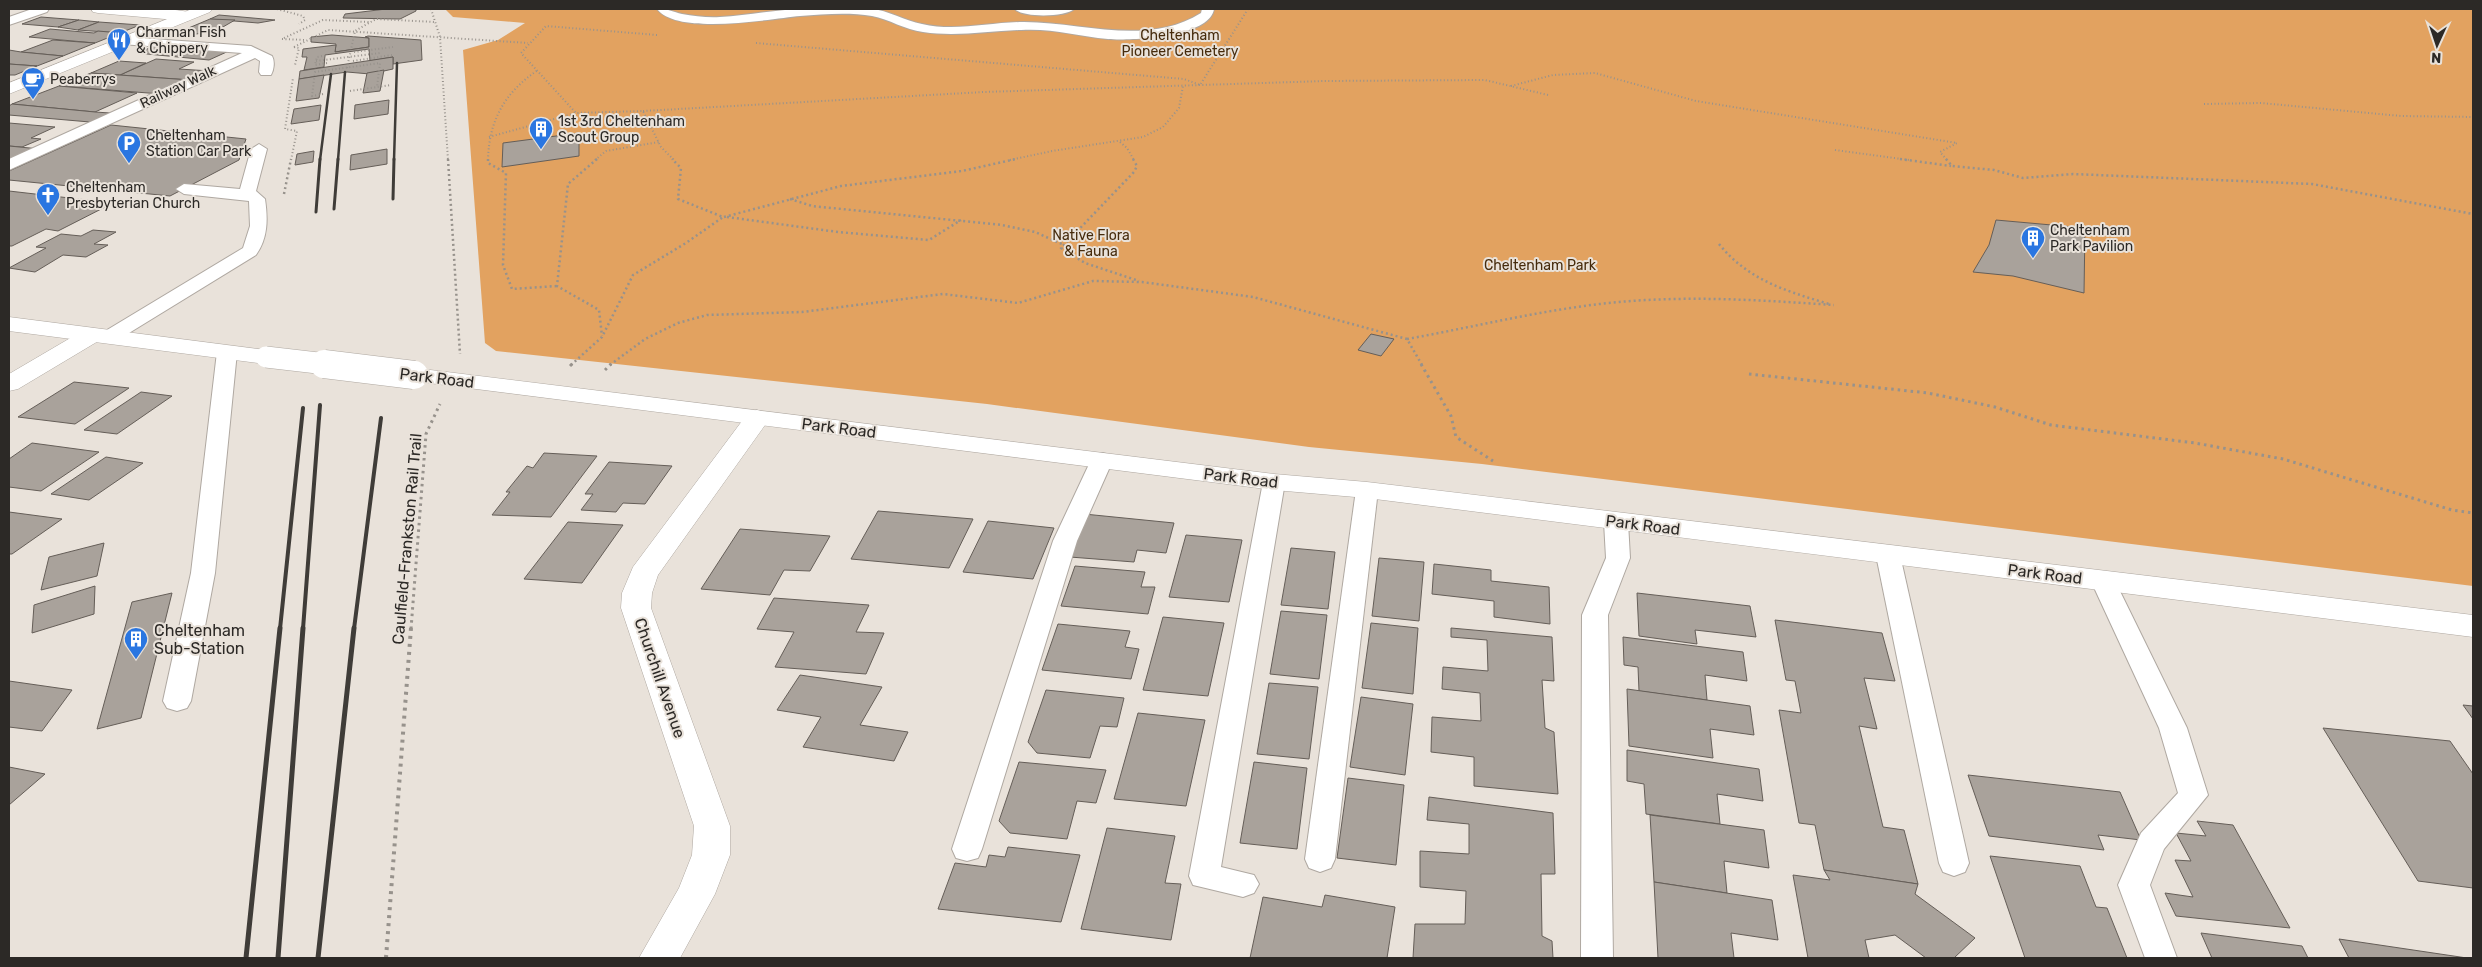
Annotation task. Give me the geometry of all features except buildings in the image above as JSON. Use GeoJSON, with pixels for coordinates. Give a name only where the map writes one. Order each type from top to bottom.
{"type":"FeatureCollection","features":[{"type":"Feature","properties":{"kind":"street"},"geometry":{"type":"LineString","coordinates":[[98,9],[187,16]]}},
{"type":"Feature","properties":{"kind":"street"},"geometry":{"type":"LineString","coordinates":[[9,90],[205,9]]}},
{"type":"Feature","properties":{"kind":"street","name":"Park Road"},"geometry":{"type":"LineString","coordinates":[[9,324],[1274,482],[1367,490],[2473,626]]}},
{"type":"Feature","properties":{"kind":"street"},"geometry":{"type":"LineString","coordinates":[[9,384],[101,336]]}},
{"type":"Feature","properties":{"kind":"street","name":"Churchill Avenue"},"geometry":{"type":"LineString","coordinates":[[659,958],[696,894],[711,855],[712,826],[636,608],[637,593],[644,574],[757,418]]}},
{"type":"Feature","properties":{"kind":"lane"},"geometry":{"type":"LineString","coordinates":[[9,21],[43,9]]}},
{"type":"Feature","properties":{"kind":"lane"},"geometry":{"type":"LineString","coordinates":[[663,9],[671,15],[700,20],[738,20],[803,12],[854,11],[875,13],[920,28],[946,31],[989,30],[1021,26],[1063,27],[1108,35],[1145,35],[1188,27],[1207,14],[1208,9]]}},
{"type":"Feature","properties":{"kind":"lane"},"geometry":{"type":"LineString","coordinates":[[1021,26],[1025,10],[1066,10],[1063,27]]}},
{"type":"Feature","properties":{"kind":"lane","name":"Railway Walk"},"geometry":{"type":"LineString","coordinates":[[126,41],[256,52]]}},
{"type":"Feature","properties":{"kind":"lane"},"geometry":{"type":"LineString","coordinates":[[256,52],[267,59],[266,72]]}},
{"type":"Feature","properties":{"kind":"lane","name":"Railway Walk"},"geometry":{"type":"LineString","coordinates":[[9,165],[256,52]]}},
{"type":"Feature","properties":{"kind":"lane"},"geometry":{"type":"LineString","coordinates":[[250,195],[247,193],[259,149]]}},
{"type":"Feature","properties":{"kind":"lane"},"geometry":{"type":"LineString","coordinates":[[101,336],[250,251],[256,239],[260,210],[258,199],[250,195],[184,189]]}},
{"type":"Feature","properties":{"kind":"lane"},"geometry":{"type":"LineString","coordinates":[[177,701],[203,573],[227,352]]}},
{"type":"Feature","properties":{"kind":"lane"},"geometry":{"type":"LineString","coordinates":[[968,849],[1065,541],[1102,460]]}},
{"type":"Feature","properties":{"kind":"lane"},"geometry":{"type":"LineString","coordinates":[[1243,884],[1204,876],[1274,482]]}},
{"type":"Feature","properties":{"kind":"lane"},"geometry":{"type":"LineString","coordinates":[[1320,859],[1367,490]]}},
{"type":"Feature","properties":{"kind":"lane"},"geometry":{"type":"LineString","coordinates":[[1597,958],[1595,615],[1618,558],[1616,522]]}},
{"type":"Feature","properties":{"kind":"lane"},"geometry":{"type":"LineString","coordinates":[[1888,555],[1954,863]]}},
{"type":"Feature","properties":{"kind":"lane"},"geometry":{"type":"LineString","coordinates":[[2103,581],[2173,728],[2193,795],[2152,842],[2134,885],[2161,958]]}},
{"type":"Feature","properties":{"kind":"path"},"geometry":{"type":"LineString","coordinates":[[277,9],[303,16],[305,20],[299,24],[313,25]]}},
{"type":"Feature","properties":{"kind":"path","name":"Caulfield-Frankston Rail Trail"},"geometry":{"type":"LineString","coordinates":[[386,958],[426,434],[460,354],[440,37],[431,9]]}},
{"type":"Feature","properties":{"kind":"path"},"geometry":{"type":"LineString","coordinates":[[1200,85],[1248,9]]}},
{"type":"Feature","properties":{"kind":"path"},"geometry":{"type":"LineString","coordinates":[[347,68],[355,31],[370,22],[376,19],[435,22]]}},
{"type":"Feature","properties":{"kind":"path"},"geometry":{"type":"LineString","coordinates":[[307,40],[282,39],[323,20],[370,22]]}},
{"type":"Feature","properties":{"kind":"path"},"geometry":{"type":"LineString","coordinates":[[576,113],[521,53],[546,26],[666,36]]}},
{"type":"Feature","properties":{"kind":"path"},"geometry":{"type":"LineString","coordinates":[[294,47],[328,30],[529,43]]}},
{"type":"Feature","properties":{"kind":"path"},"geometry":{"type":"LineString","coordinates":[[755,43],[1184,79],[1200,85]]}},
{"type":"Feature","properties":{"kind":"path"},"geometry":{"type":"LineString","coordinates":[[354,52],[393,47]]}},
{"type":"Feature","properties":{"kind":"path"},"geometry":{"type":"LineString","coordinates":[[379,57],[380,48]]}},
{"type":"Feature","properties":{"kind":"path"},"geometry":{"type":"LineString","coordinates":[[316,61],[380,53]]}},
{"type":"Feature","properties":{"kind":"path"},"geometry":{"type":"LineString","coordinates":[[353,60],[392,55]]}},
{"type":"Feature","properties":{"kind":"path"},"geometry":{"type":"LineString","coordinates":[[316,61],[317,57],[328,56]]}},
{"type":"Feature","properties":{"kind":"path"},"geometry":{"type":"LineString","coordinates":[[316,61],[316,65],[327,63]]}},
{"type":"Feature","properties":{"kind":"path"},"geometry":{"type":"LineString","coordinates":[[323,94],[312,96],[315,72],[380,63],[377,87]]}},
{"type":"Feature","properties":{"kind":"path"},"geometry":{"type":"LineString","coordinates":[[538,70],[528,76],[501,101],[488,138],[488,163],[506,173],[503,265],[512,288],[557,286],[599,310],[602,337]]}},
{"type":"Feature","properties":{"kind":"path"},"geometry":{"type":"LineString","coordinates":[[1511,86],[1546,75],[1578,71],[1595,72],[1696,101],[1957,143],[1940,152],[1952,166]]}},
{"type":"Feature","properties":{"kind":"path"},"geometry":{"type":"LineString","coordinates":[[488,138],[576,113],[984,92],[1325,81],[1486,80],[1548,95]]}},
{"type":"Feature","properties":{"kind":"path"},"geometry":{"type":"LineString","coordinates":[[350,91],[391,85]]}},
{"type":"Feature","properties":{"kind":"path"},"geometry":{"type":"LineString","coordinates":[[570,366],[602,337],[633,274],[686,243],[724,217],[841,186],[962,170],[1052,151],[1143,137],[1163,127],[1179,108],[1183,86]]}},
{"type":"Feature","properties":{"kind":"path"},"geometry":{"type":"LineString","coordinates":[[2204,104],[2261,103],[2402,116],[2473,117]]}},
{"type":"Feature","properties":{"kind":"path"},"geometry":{"type":"LineString","coordinates":[[644,111],[658,142],[680,168],[678,200],[724,217],[830,231],[929,240],[961,220]]}},
{"type":"Feature","properties":{"kind":"path"},"geometry":{"type":"LineString","coordinates":[[557,286],[568,184],[606,150],[658,142]]}},
{"type":"Feature","properties":{"kind":"path"},"geometry":{"type":"LineString","coordinates":[[1120,142],[1127,148],[1137,166],[1134,172],[1061,248],[1064,253],[1142,282]]}},
{"type":"Feature","properties":{"kind":"path"},"geometry":{"type":"LineString","coordinates":[[1835,150],[1994,170],[2023,178],[2073,174],[2312,184],[2473,214]]}},
{"type":"Feature","properties":{"kind":"path"},"geometry":{"type":"LineString","coordinates":[[790,199],[812,206],[1002,224],[1035,232],[1064,244]]}},
{"type":"Feature","properties":{"kind":"path"},"geometry":{"type":"LineString","coordinates":[[605,370],[616,359],[646,339],[678,323],[707,315],[802,312],[943,294],[1018,303],[1093,281],[1142,282],[1253,297],[1407,339],[1486,325],[1564,308],[1639,300],[1740,298],[1834,305],[1764,283],[1731,262],[1719,244]]}},
{"type":"Feature","properties":{"kind":"path"},"geometry":{"type":"LineString","coordinates":[[1407,339],[1451,416],[1456,437],[1493,461]]}},
{"type":"Feature","properties":{"kind":"path"},"geometry":{"type":"LineString","coordinates":[[1749,374],[1800,381],[1928,392],[1995,407],[2051,425],[2194,443],[2283,459],[2452,510],[2473,513]]}},
{"type":"Feature","properties":{"kind":"green space"},"geometry":{"type":"Polygon","coordinates":[[[445,9],[2473,9],[2473,586],[1482,464],[1309,447],[987,404],[496,351],[485,343],[463,50],[498,40],[525,23],[453,17],[445,9]]]}},
{"type":"Feature","properties":{"kind":"railway"},"geometry":{"type":"LineString","coordinates":[[394,160],[397,63]]}},
{"type":"Feature","properties":{"kind":"railway"},"geometry":{"type":"LineString","coordinates":[[338,160],[345,72]]}},
{"type":"Feature","properties":{"kind":"railway"},"geometry":{"type":"LineString","coordinates":[[320,160],[331,74]]}},
{"type":"Feature","properties":{"kind":"railway"},"geometry":{"type":"LineString","coordinates":[[316,212],[320,159]]}},
{"type":"Feature","properties":{"kind":"railway"},"geometry":{"type":"LineString","coordinates":[[334,209],[338,159]]}},
{"type":"Feature","properties":{"kind":"railway"},"geometry":{"type":"LineString","coordinates":[[393,199],[394,159]]}},
{"type":"Feature","properties":{"kind":"railway"},"geometry":{"type":"LineString","coordinates":[[303,629],[320,405]]}},
{"type":"Feature","properties":{"kind":"railway"},"geometry":{"type":"LineString","coordinates":[[280,629],[303,408]]}},
{"type":"Feature","properties":{"kind":"railway"},"geometry":{"type":"LineString","coordinates":[[354,629],[381,418]]}},
{"type":"Feature","properties":{"kind":"railway"},"geometry":{"type":"LineString","coordinates":[[246,958],[280,628]]}},
{"type":"Feature","properties":{"kind":"railway"},"geometry":{"type":"LineString","coordinates":[[278,958],[303,628]]}},
{"type":"Feature","properties":{"kind":"railway"},"geometry":{"type":"LineString","coordinates":[[318,958],[354,628]]}},
{"type":"Feature","properties":{"kind":"place","name":"Charman Fish & Chippery"},"geometry":{"type":"Point","coordinates":[119,61]}},
{"type":"Feature","properties":{"kind":"place","name":"Peaberrys"},"geometry":{"type":"Point","coordinates":[33,100]}},
{"type":"Feature","properties":{"kind":"place","name":"1st 3rd Cheltenham Scout Group"},"geometry":{"type":"Point","coordinates":[541,150]}},
{"type":"Feature","properties":{"kind":"place","name":"Cheltenham Station Car Park"},"geometry":{"type":"Point","coordinates":[129,164]}},
{"type":"Feature","properties":{"kind":"place","name":"Cheltenham Presbyterian Church"},"geometry":{"type":"Point","coordinates":[48,216]}},
{"type":"Feature","properties":{"kind":"place","name":"Cheltenham Park Pavilion"},"geometry":{"type":"Point","coordinates":[2033,259]}},
{"type":"Feature","properties":{"kind":"place","name":"Cheltenham Sub-Station"},"geometry":{"type":"Point","coordinates":[136,660]}},
{"type":"Feature","properties":{"kind":"park label","name":"Cheltenham Pioneer Cemetery"},"geometry":{"type":"Point","coordinates":[1180,43]}},
{"type":"Feature","properties":{"kind":"park label","name":"Native Flora & Fauna"},"geometry":{"type":"Point","coordinates":[1091,244]}},
{"type":"Feature","properties":{"kind":"park label","name":"Cheltenham Park"},"geometry":{"type":"Point","coordinates":[1540,265]}}]}
